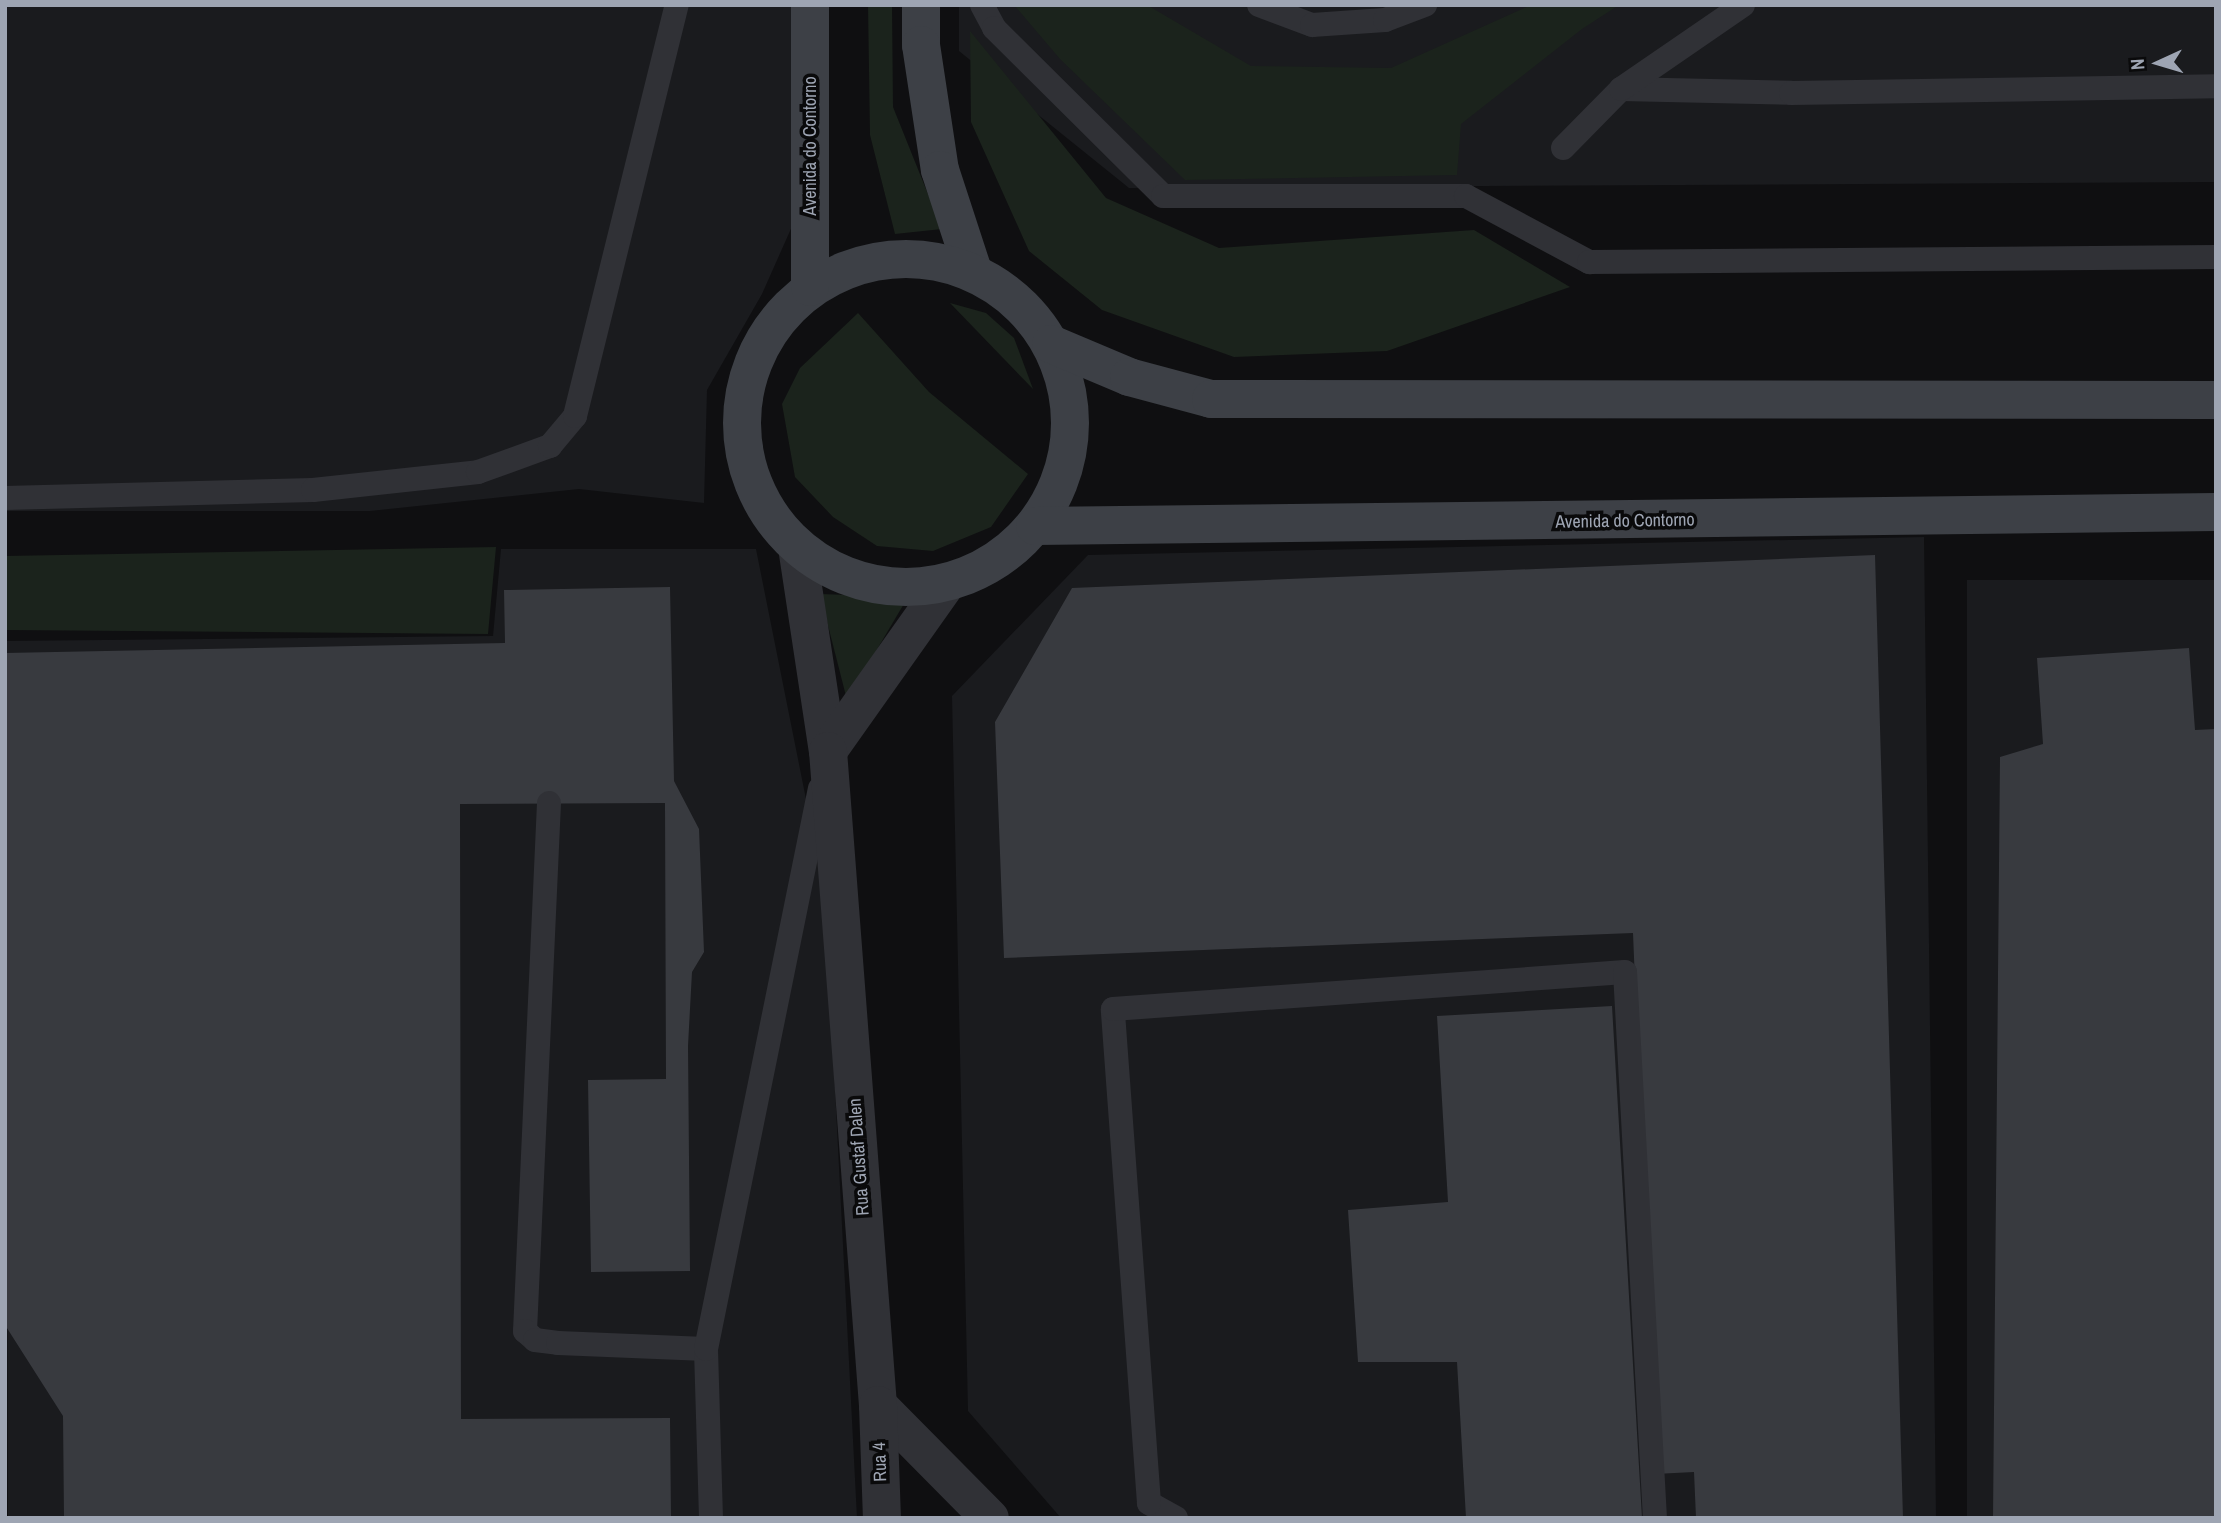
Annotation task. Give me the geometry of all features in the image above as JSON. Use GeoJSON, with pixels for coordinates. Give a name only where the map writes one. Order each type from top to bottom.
{"type":"FeatureCollection","features":[{"type":"Feature","properties":{"kind":"main road","name":"Avenida do Contorno"},"geometry":{"type":"LineString","coordinates":[[810,5],[810,287]]}},
{"type":"Feature","properties":{"kind":"main road"},"geometry":{"type":"LineString","coordinates":[[921,5],[921,45],[940,170],[973,271]]}},
{"type":"Feature","properties":{"kind":"main road"},"geometry":{"type":"LineString","coordinates":[[921,257],[973,271],[1018,301],[1051,344],[1070,405],[1064,469],[1035,526],[1011,550],[947,583],[875,586],[820,569],[767,512],[744,454],[744,391],[767,332],[810,287],[867,261],[921,257]]}},
{"type":"Feature","properties":{"kind":"main road"},"geometry":{"type":"LineString","coordinates":[[1051,344],[1129,377],[1211,400],[2216,400]]}},
{"type":"Feature","properties":{"kind":"main road","name":"Avenida do Contorno"},"geometry":{"type":"LineString","coordinates":[[1035,526],[2216,512]]}},
{"type":"Feature","properties":{"kind":"street","name":"Rua Gustaf Dalen"},"geometry":{"type":"LineString","coordinates":[[797,547],[828,751],[878,1405]]}},
{"type":"Feature","properties":{"kind":"street"},"geometry":{"type":"LineString","coordinates":[[828,751],[947,583]]}},
{"type":"Feature","properties":{"kind":"street"},"geometry":{"type":"LineString","coordinates":[[878,1405],[990,1518]]}},
{"type":"Feature","properties":{"kind":"street","name":"Rua 4"},"geometry":{"type":"LineString","coordinates":[[878,1405],[882,1518]]}},
{"type":"Feature","properties":{"kind":"lane"},"geometry":{"type":"LineString","coordinates":[[5,498],[313,490],[478,472],[550,446],[575,416],[677,5]]}},
{"type":"Feature","properties":{"kind":"lane"},"geometry":{"type":"LineString","coordinates":[[982,5],[993,29],[1163,196],[1466,197],[1589,262],[2216,257]]}},
{"type":"Feature","properties":{"kind":"lane"},"geometry":{"type":"LineString","coordinates":[[1259,5],[1312,25],[1385,20],[1425,5]]}},
{"type":"Feature","properties":{"kind":"lane"},"geometry":{"type":"LineString","coordinates":[[1563,148],[1621,89],[1743,5]]}},
{"type":"Feature","properties":{"kind":"lane"},"geometry":{"type":"LineString","coordinates":[[1621,89],[1791,93],[2216,86]]}},
{"type":"Feature","properties":{"kind":"lane"},"geometry":{"type":"LineString","coordinates":[[711,1518],[706,1349],[828,751]]}},
{"type":"Feature","properties":{"kind":"lane"},"geometry":{"type":"LineString","coordinates":[[549,803],[525,1331],[535,1340],[558,1343],[706,1349]]}},
{"type":"Feature","properties":{"kind":"lane"},"geometry":{"type":"LineString","coordinates":[[1175,1518],[1149,1503],[1113,1009],[1625,972],[1655,1518]]}},
{"type":"Feature","properties":{"kind":"shaded area"},"geometry":{"type":"Polygon","coordinates":[[[5,5],[791,5],[794,222],[762,294],[707,390],[704,503],[579,489],[370,511],[5,511],[5,5]]]}},
{"type":"Feature","properties":{"kind":"shaded area"},"geometry":{"type":"Polygon","coordinates":[[[868,5],[892,5],[893,107],[942,229],[895,234],[870,135],[868,5]]]}},
{"type":"Feature","properties":{"kind":"shaded area"},"geometry":{"type":"Polygon","coordinates":[[[959,5],[2216,5],[2216,182],[1129,188],[959,51],[959,5]]]}},
{"type":"Feature","properties":{"kind":"shaded area"},"geometry":{"type":"Polygon","coordinates":[[[1014,5],[1147,5],[1251,66],[1391,68],[1531,5],[1619,5],[1582,29],[1461,124],[1457,175],[1185,180],[1060,59],[1014,5]]]}},
{"type":"Feature","properties":{"kind":"shaded area"},"geometry":{"type":"Polygon","coordinates":[[[970,31],[1106,198],[1219,248],[1474,230],[1570,287],[1387,351],[1234,357],[1102,310],[1029,251],[971,122],[970,31]]]}},
{"type":"Feature","properties":{"kind":"shaded area"},"geometry":{"type":"Polygon","coordinates":[[[950,303],[986,313],[1014,338],[1033,389],[950,303]]]}},
{"type":"Feature","properties":{"kind":"shaded area"},"geometry":{"type":"Polygon","coordinates":[[[858,313],[929,392],[1028,474],[991,527],[933,551],[877,546],[833,517],[795,477],[782,404],[800,368],[858,313]]]}},
{"type":"Feature","properties":{"kind":"shaded area"},"geometry":{"type":"Polygon","coordinates":[[[1924,537],[1936,1518],[1061,1518],[968,1411],[952,696],[1088,555],[1924,537]]]}},
{"type":"Feature","properties":{"kind":"shaded area"},"geometry":{"type":"Polygon","coordinates":[[[496,547],[488,634],[5,630],[5,556],[496,547]]]}},
{"type":"Feature","properties":{"kind":"shaded area"},"geometry":{"type":"Polygon","coordinates":[[[501,549],[756,549],[825,894],[857,1518],[8,1518],[5,641],[493,636],[501,549]]]}},
{"type":"Feature","properties":{"kind":"shaded area"},"geometry":{"type":"Polygon","coordinates":[[[1967,580],[2216,580],[2216,1518],[1967,1518],[1967,580]]]}},
{"type":"Feature","properties":{"kind":"shaded area"},"geometry":{"type":"Polygon","coordinates":[[[820,594],[908,597],[847,700],[820,594]]]}},
{"type":"Feature","properties":{"kind":"building"},"geometry":{"type":"Polygon","coordinates":[[[1875,555],[1903,1518],[1696,1518],[1694,1472],[1655,1474],[1633,933],[1004,958],[995,722],[1072,588],[1875,555]]]}},
{"type":"Feature","properties":{"kind":"building"},"geometry":{"type":"Polygon","coordinates":[[[670,587],[674,781],[699,829],[704,952],[692,972],[688,1046],[690,1271],[591,1272],[588,1080],[666,1079],[665,803],[460,804],[461,1419],[670,1418],[671,1518],[64,1518],[63,1416],[5,1325],[5,653],[505,643],[504,590],[670,587]]]}},
{"type":"Feature","properties":{"kind":"building"},"geometry":{"type":"Polygon","coordinates":[[[2189,648],[2195,730],[2216,729],[2216,1518],[1993,1518],[2000,757],[2043,744],[2037,658],[2189,648]]]}},
{"type":"Feature","properties":{"kind":"building"},"geometry":{"type":"Polygon","coordinates":[[[1612,1006],[1642,1518],[1466,1518],[1457,1362],[1358,1362],[1348,1210],[1448,1202],[1437,1016],[1612,1006]]]}}]}
